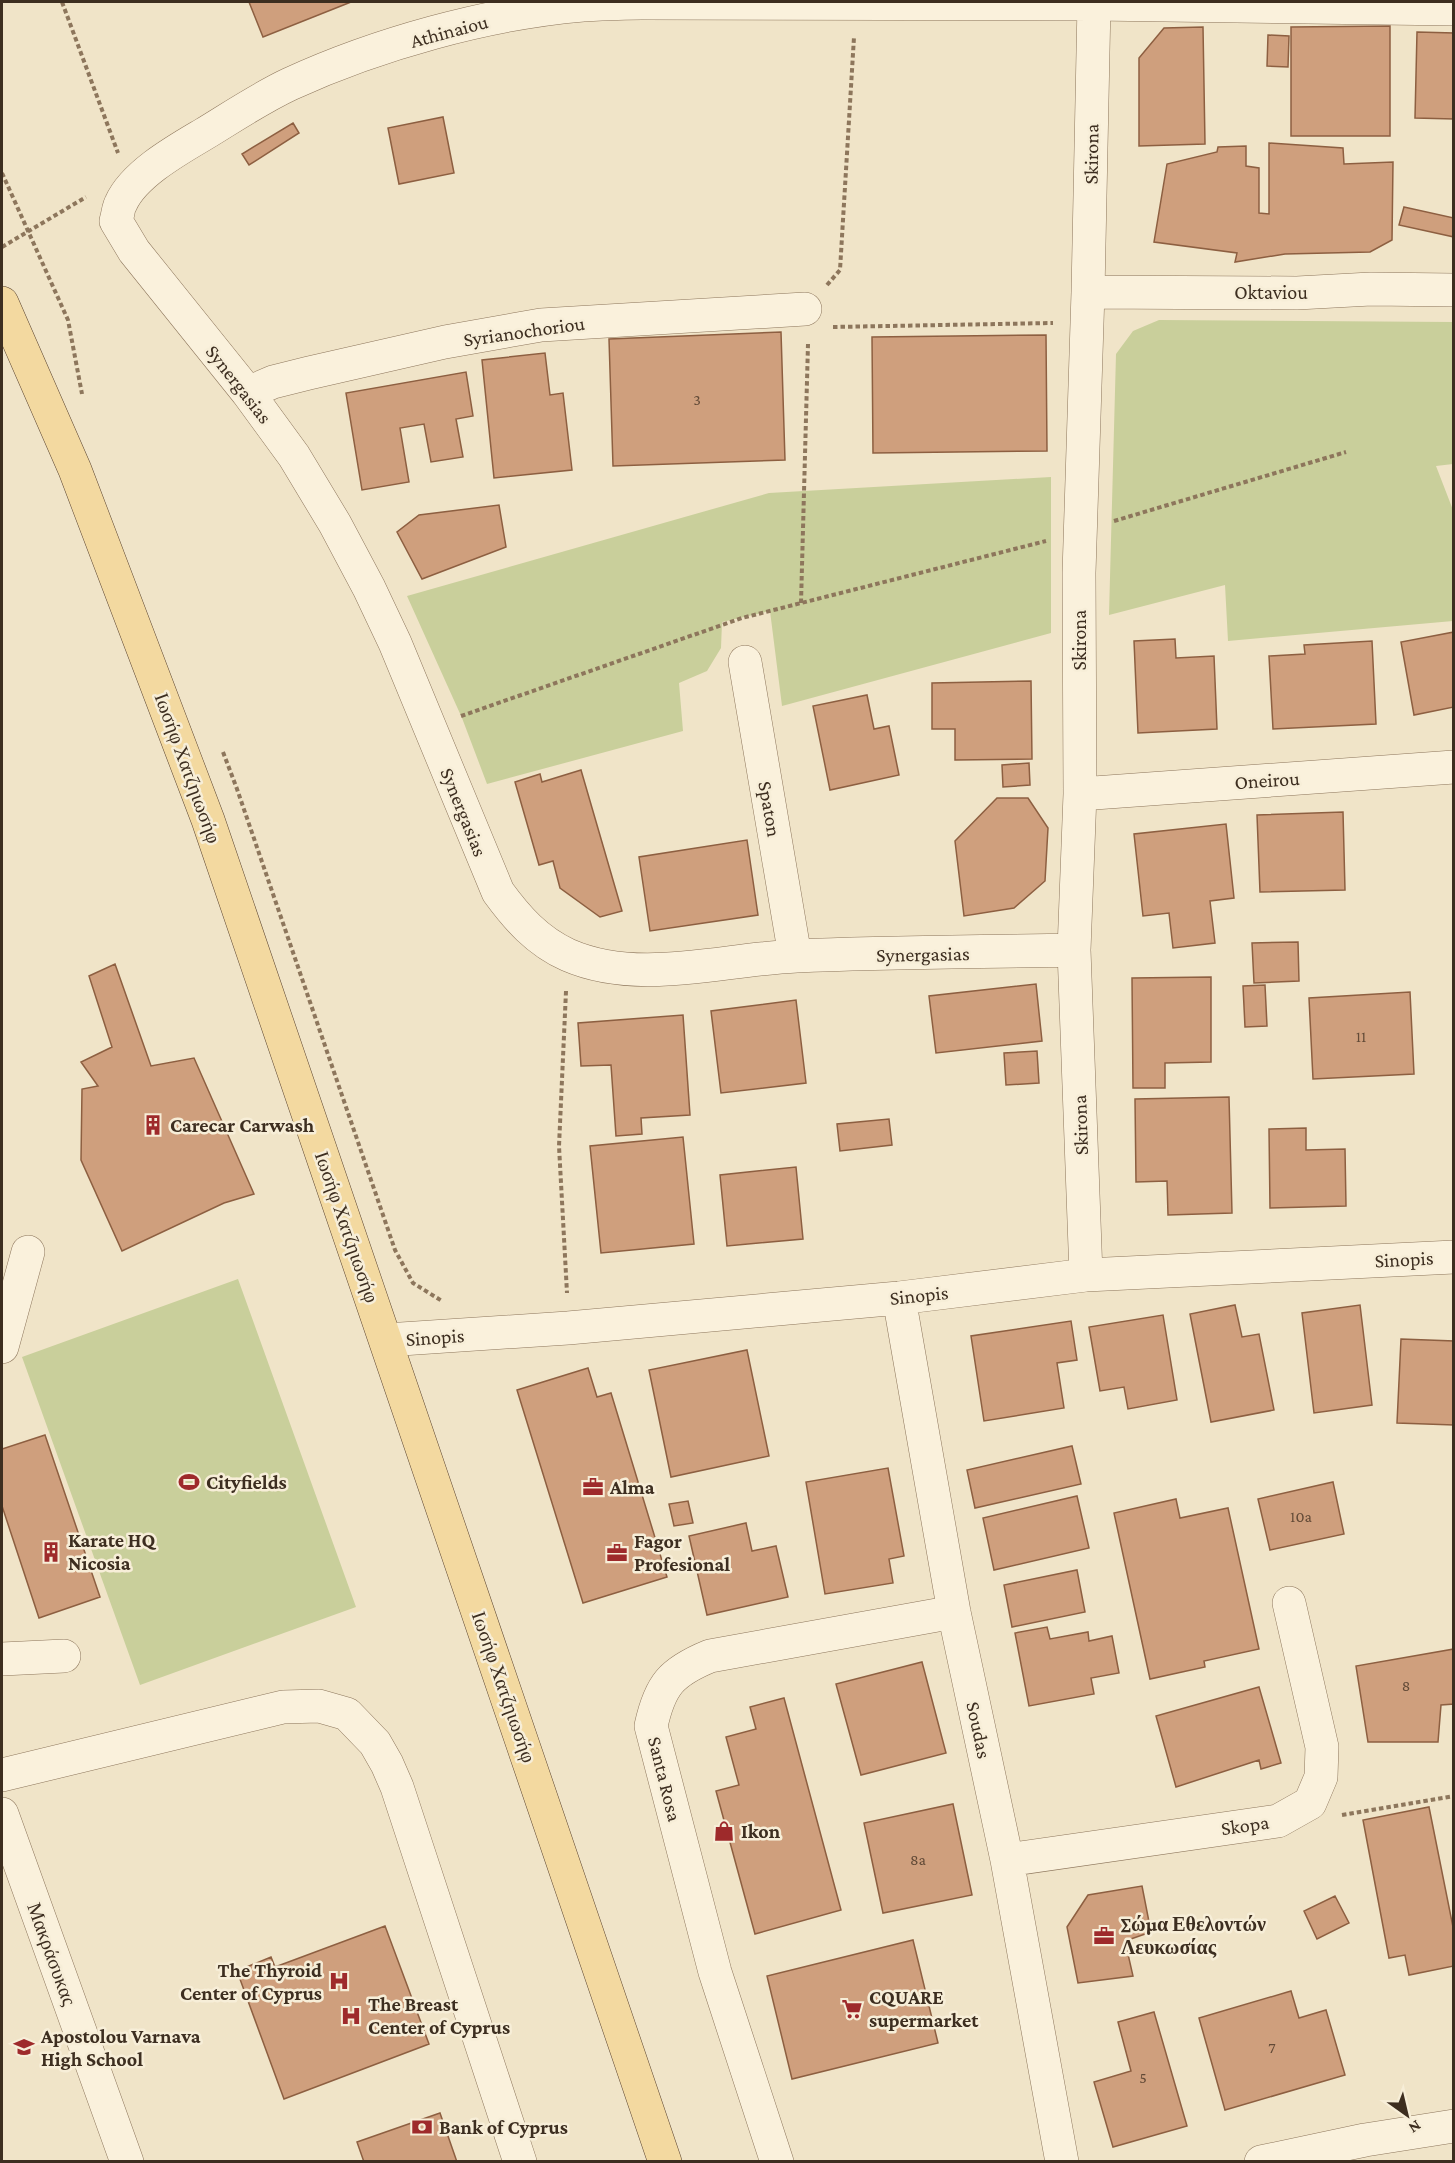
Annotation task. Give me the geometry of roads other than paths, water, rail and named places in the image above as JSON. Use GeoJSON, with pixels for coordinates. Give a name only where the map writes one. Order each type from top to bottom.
{"type":"FeatureCollection","features":[{"type":"Feature","properties":{"kind":"main road","name":"Ιωσήφ Χατζηιωσήφ"},"geometry":{"type":"LineString","coordinates":[[2,303],[75,470],[208,820],[665,2162]]}},
{"type":"Feature","properties":{"kind":"street","name":"Athinaiou"},"geometry":{"type":"LineString","coordinates":[[122,206],[148,171],[241,111],[289,85],[338,64],[441,32],[497,18],[582,5],[856,3],[1434,7]]}},
{"type":"Feature","properties":{"kind":"street","name":"Skirona"},"geometry":{"type":"LineString","coordinates":[[1086,1275],[1074,950],[1080,794],[1079,573],[1094,4]]}},
{"type":"Feature","properties":{"kind":"street","name":"Synergasias"},"geometry":{"type":"LineString","coordinates":[[122,206],[134,252],[248,393],[294,456],[340,534],[382,616],[498,892],[520,922],[537,936],[568,955],[610,966],[665,969],[795,956],[1074,950]]}},
{"type":"Feature","properties":{"kind":"street","name":"Oktaviou"},"geometry":{"type":"LineString","coordinates":[[1087,308],[1297,292],[1371,289],[1454,290]]}},
{"type":"Feature","properties":{"kind":"street","name":"Syrianochoriou"},"geometry":{"type":"LineString","coordinates":[[248,393],[273,382],[309,373],[445,342],[541,325],[806,318]]}},
{"type":"Feature","properties":{"kind":"street","name":"Spaton"},"geometry":{"type":"LineString","coordinates":[[745,662],[795,956]]}},
{"type":"Feature","properties":{"kind":"street","name":"Oneirou"},"geometry":{"type":"LineString","coordinates":[[1080,794],[1454,766]]}},
{"type":"Feature","properties":{"kind":"street"},"geometry":{"type":"LineString","coordinates":[[2,1347],[28,1252]]}},
{"type":"Feature","properties":{"kind":"street","name":"Sinopis"},"geometry":{"type":"LineString","coordinates":[[386,1340],[568,1328],[899,1298],[1086,1275],[1454,1257]]}},
{"type":"Feature","properties":{"kind":"street","name":"Soudas"},"geometry":{"type":"LineString","coordinates":[[899,1298],[954,1612],[1007,1860],[1062,2162]]}},
{"type":"Feature","properties":{"kind":"street","name":"Skopa"},"geometry":{"type":"LineString","coordinates":[[1007,1860],[1278,1821],[1310,1803],[1321,1777],[1322,1747],[1288,1604]]}},
{"type":"Feature","properties":{"kind":"street","name":"Santa Rosa"},"geometry":{"type":"LineString","coordinates":[[777,2162],[715,1972],[651,1726],[656,1702],[677,1673],[692,1663],[710,1656],[954,1612]]}},
{"type":"Feature","properties":{"kind":"street"},"geometry":{"type":"LineString","coordinates":[[2,1659],[64,1656]]}},
{"type":"Feature","properties":{"kind":"street"},"geometry":{"type":"LineString","coordinates":[[2,1775],[283,1707],[319,1706],[347,1714],[375,1743],[397,1787],[520,2162]]}},
{"type":"Feature","properties":{"kind":"street","name":"Μακράσυκας"},"geometry":{"type":"LineString","coordinates":[[2,1814],[127,2162]]}},
{"type":"Feature","properties":{"kind":"street"},"geometry":{"type":"LineString","coordinates":[[1261,2162],[1364,2151],[1454,2126]]}},
{"type":"Feature","properties":{"kind":"place","name":"Carecar Carwash"},"geometry":{"type":"Point","coordinates":[153,1125]}},
{"type":"Feature","properties":{"kind":"place","name":"Cityfields"},"geometry":{"type":"Point","coordinates":[189,1482]}},
{"type":"Feature","properties":{"kind":"place","name":"Alma"},"geometry":{"type":"Point","coordinates":[593,1487]}},
{"type":"Feature","properties":{"kind":"place","name":"Karate HQ Nicosia"},"geometry":{"type":"Point","coordinates":[51,1552]}},
{"type":"Feature","properties":{"kind":"place","name":"Fagor Profesional"},"geometry":{"type":"Point","coordinates":[617,1553]}},
{"type":"Feature","properties":{"kind":"place","name":"Ikon"},"geometry":{"type":"Point","coordinates":[724,1831]}},
{"type":"Feature","properties":{"kind":"place","name":"Σώμα Εθελοντών Λευκωσίας"},"geometry":{"type":"Point","coordinates":[1104,1936]}},
{"type":"Feature","properties":{"kind":"place","name":"The Thyroid Center of Cyprus"},"geometry":{"type":"Point","coordinates":[339,1981]}},
{"type":"Feature","properties":{"kind":"place","name":"CQUARE supermarket"},"geometry":{"type":"Point","coordinates":[852,2009]}},
{"type":"Feature","properties":{"kind":"place","name":"The Breast Center of Cyprus"},"geometry":{"type":"Point","coordinates":[351,2016]}},
{"type":"Feature","properties":{"kind":"place","name":"Apostolou Varnava High School"},"geometry":{"type":"Point","coordinates":[24,2047]}},
{"type":"Feature","properties":{"kind":"place","name":"Bank of Cyprus"},"geometry":{"type":"Point","coordinates":[422,2127]}}]}
